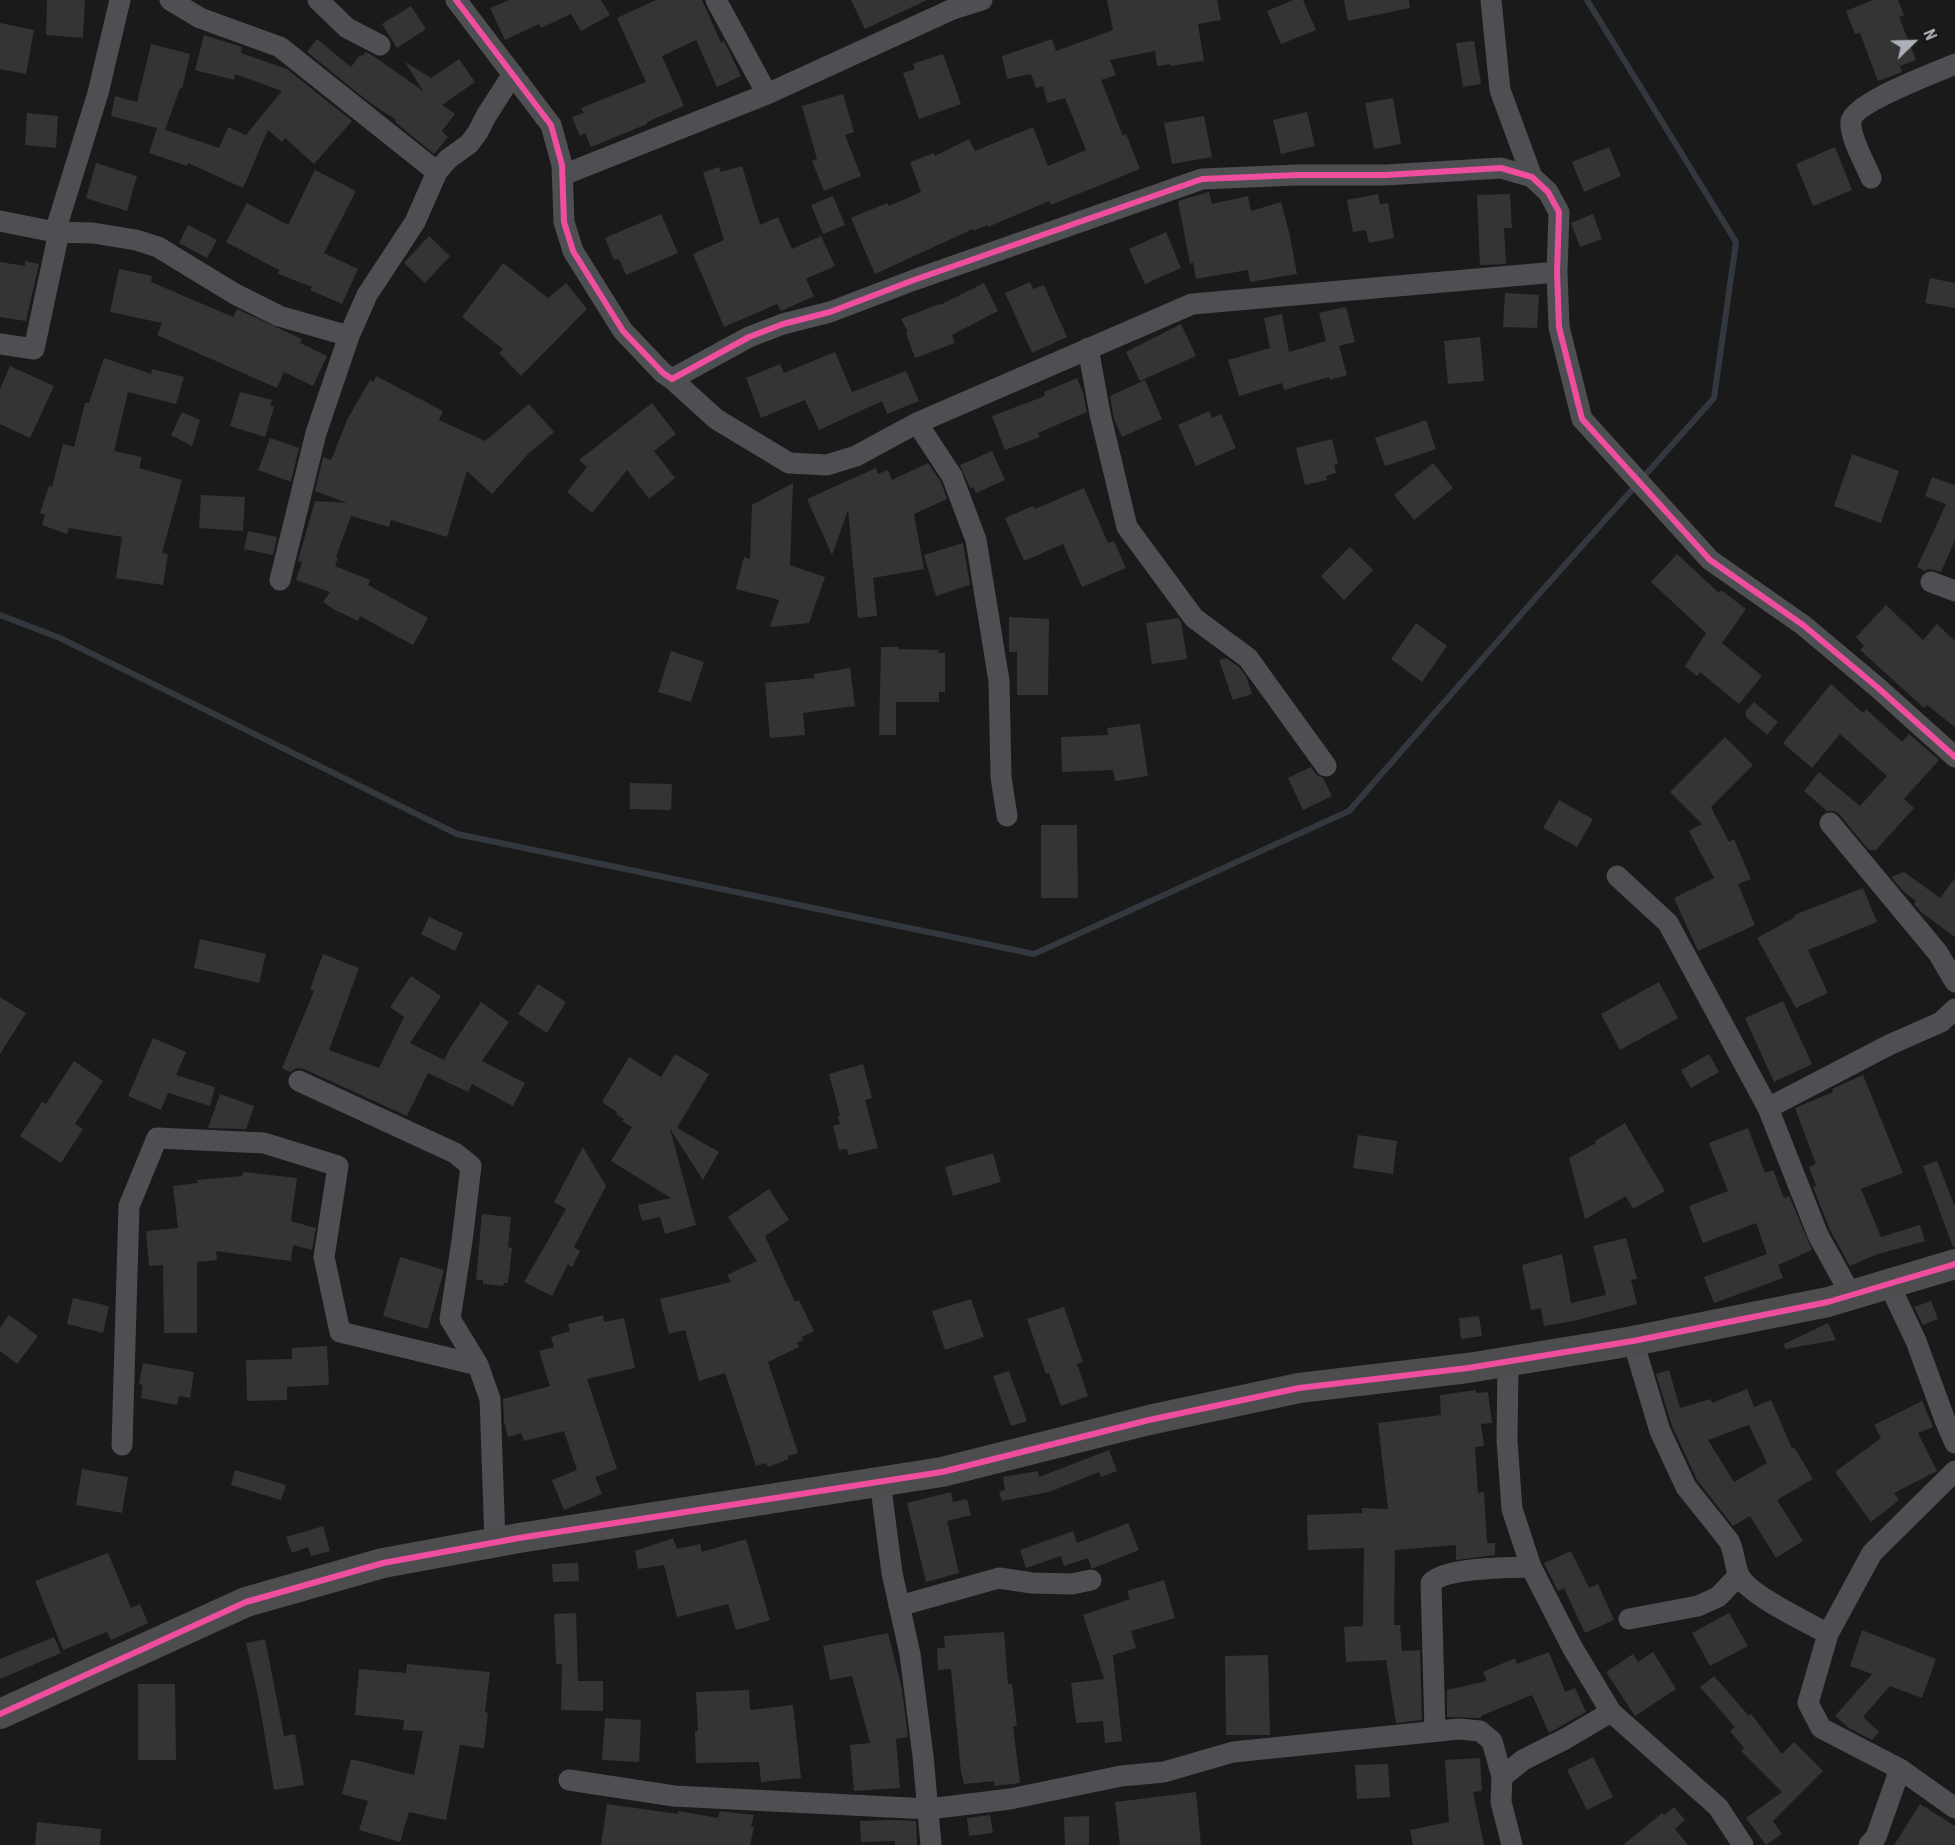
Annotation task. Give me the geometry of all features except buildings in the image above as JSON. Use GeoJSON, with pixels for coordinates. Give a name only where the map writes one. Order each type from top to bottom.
{"type":"FeatureCollection","features":[{"type":"Feature","properties":{"kind":"street"},"geometry":{"type":"LineString","coordinates":[[0,344],[34,349],[57,232],[98,93],[120,0]]}},
{"type":"Feature","properties":{"kind":"street"},"geometry":{"type":"LineString","coordinates":[[170,0],[200,18],[280,47],[437,172]]}},
{"type":"Feature","properties":{"kind":"street"},"geometry":{"type":"LineString","coordinates":[[318,0],[347,28],[380,45]]}},
{"type":"Feature","properties":{"kind":"street"},"geometry":{"type":"LineString","coordinates":[[456,0],[551,125],[562,165],[564,222],[573,250],[623,332],[663,373],[716,420],[789,464],[827,465],[856,456],[917,423],[1192,304],[1557,272]]}},
{"type":"Feature","properties":{"kind":"street"},"geometry":{"type":"LineString","coordinates":[[716,0],[767,94]]}},
{"type":"Feature","properties":{"kind":"street"},"geometry":{"type":"LineString","coordinates":[[563,175],[767,94],[951,5],[982,0]]}},
{"type":"Feature","properties":{"kind":"street"},"geometry":{"type":"LineString","coordinates":[[1491,0],[1500,90],[1532,177],[1548,192],[1559,212],[1557,272],[1559,327],[1582,419],[1710,560],[1803,625],[1955,757]]}},
{"type":"Feature","properties":{"kind":"street"},"geometry":{"type":"LineString","coordinates":[[1871,178],[1851,130],[1855,113],[1884,95],[1955,64]]}},
{"type":"Feature","properties":{"kind":"street"},"geometry":{"type":"LineString","coordinates":[[280,580],[316,433],[349,336],[367,295],[414,222],[437,172],[448,159],[469,144],[513,74]]}},
{"type":"Feature","properties":{"kind":"street"},"geometry":{"type":"LineString","coordinates":[[672,379],[749,337],[783,324],[830,312],[914,280],[1202,179],[1297,175],[1386,175],[1501,168],[1532,177]]}},
{"type":"Feature","properties":{"kind":"street"},"geometry":{"type":"LineString","coordinates":[[0,221],[57,232],[93,233],[136,240],[158,247],[235,294],[279,316],[349,336]]}},
{"type":"Feature","properties":{"kind":"street"},"geometry":{"type":"LineString","coordinates":[[1088,348],[1100,414],[1127,527],[1194,618],[1248,658],[1326,766]]}},
{"type":"Feature","properties":{"kind":"street"},"geometry":{"type":"LineString","coordinates":[[917,423],[952,476],[976,540],[999,681],[1001,777],[1007,816]]}},
{"type":"Feature","properties":{"kind":"street"},"geometry":{"type":"LineString","coordinates":[[1931,582],[1955,591]]}},
{"type":"Feature","properties":{"kind":"street"},"geometry":{"type":"LineString","coordinates":[[1830,824],[1938,953],[1955,982]]}},
{"type":"Feature","properties":{"kind":"street"},"geometry":{"type":"LineString","coordinates":[[1617,876],[1668,922],[1768,1108],[1818,1235],[1851,1295]]}},
{"type":"Feature","properties":{"kind":"street"},"geometry":{"type":"LineString","coordinates":[[1768,1108],[1889,1045],[1941,1022],[1955,1009]]}},
{"type":"Feature","properties":{"kind":"street"},"geometry":{"type":"LineString","coordinates":[[299,1081],[455,1153],[471,1166],[450,1319],[478,1365],[490,1399],[495,1542]]}},
{"type":"Feature","properties":{"kind":"street"},"geometry":{"type":"LineString","coordinates":[[122,1445],[129,1206],[157,1137],[264,1143],[338,1166],[324,1257],[340,1332],[478,1365]]}},
{"type":"Feature","properties":{"kind":"street"},"geometry":{"type":"LineString","coordinates":[[0,1714],[246,1602],[382,1563],[495,1542],[942,1472],[1149,1420],[1299,1388],[1508,1362],[1633,1341],[1828,1302],[1955,1264]]}},
{"type":"Feature","properties":{"kind":"street"},"geometry":{"type":"LineString","coordinates":[[1889,1284],[1916,1341],[1955,1443]]}},
{"type":"Feature","properties":{"kind":"street"},"geometry":{"type":"LineString","coordinates":[[1633,1341],[1660,1431],[1686,1487],[1729,1541],[1734,1551],[1738,1575],[1746,1586],[1762,1597],[1828,1634]]}},
{"type":"Feature","properties":{"kind":"street"},"geometry":{"type":"LineString","coordinates":[[1508,1362],[1507,1441],[1512,1509],[1531,1566],[1572,1647],[1611,1712],[1718,1807],[1743,1845]]}},
{"type":"Feature","properties":{"kind":"street"},"geometry":{"type":"LineString","coordinates":[[1955,1471],[1872,1553],[1828,1634],[1808,1703],[1821,1728],[1900,1768],[1955,1808]]}},
{"type":"Feature","properties":{"kind":"street"},"geometry":{"type":"LineString","coordinates":[[880,1481],[892,1573],[910,1654],[929,1809],[931,1845]]}},
{"type":"Feature","properties":{"kind":"street"},"geometry":{"type":"LineString","coordinates":[[1435,1730],[1431,1583],[1435,1579],[1451,1574],[1531,1566]]}},
{"type":"Feature","properties":{"kind":"street"},"geometry":{"type":"LineString","coordinates":[[1629,1619],[1698,1606],[1718,1597],[1738,1575]]}},
{"type":"Feature","properties":{"kind":"street"},"geometry":{"type":"LineString","coordinates":[[899,1606],[999,1578],[1032,1583],[1072,1584],[1091,1580]]}},
{"type":"Feature","properties":{"kind":"street"},"geometry":{"type":"LineString","coordinates":[[1502,1777],[1523,1760],[1611,1712]]}},
{"type":"Feature","properties":{"kind":"street"},"geometry":{"type":"LineString","coordinates":[[569,1780],[674,1796],[929,1809],[1010,1799],[1121,1776],[1164,1772],[1233,1752],[1459,1729],[1480,1731],[1492,1741],[1502,1777],[1501,1802],[1512,1845]]}},
{"type":"Feature","properties":{"kind":"street"},"geometry":{"type":"LineString","coordinates":[[1869,1845],[1876,1837],[1900,1768]]}},
{"type":"Feature","properties":{"kind":"waterway"},"geometry":{"type":"LineString","coordinates":[[0,615],[60,638],[457,834],[1034,954],[1349,811],[1714,398],[1736,242],[1587,0]]}},
{"type":"Feature","properties":{"kind":"cycle path"},"geometry":{"type":"LineString","coordinates":[[456,0],[551,125],[562,165],[564,222],[573,251],[623,331],[663,373],[672,379],[749,337],[783,324],[830,312],[914,280],[1202,179],[1297,175],[1386,175],[1501,168],[1532,177],[1548,192],[1559,212],[1557,272],[1559,327],[1582,419],[1710,560],[1803,625],[1955,757]]}},
{"type":"Feature","properties":{"kind":"cycle path"},"geometry":{"type":"LineString","coordinates":[[0,1714],[246,1602],[383,1563],[519,1538],[942,1472],[1149,1420],[1299,1388],[1468,1368],[1633,1341],[1828,1302],[1955,1264]]}}]}
